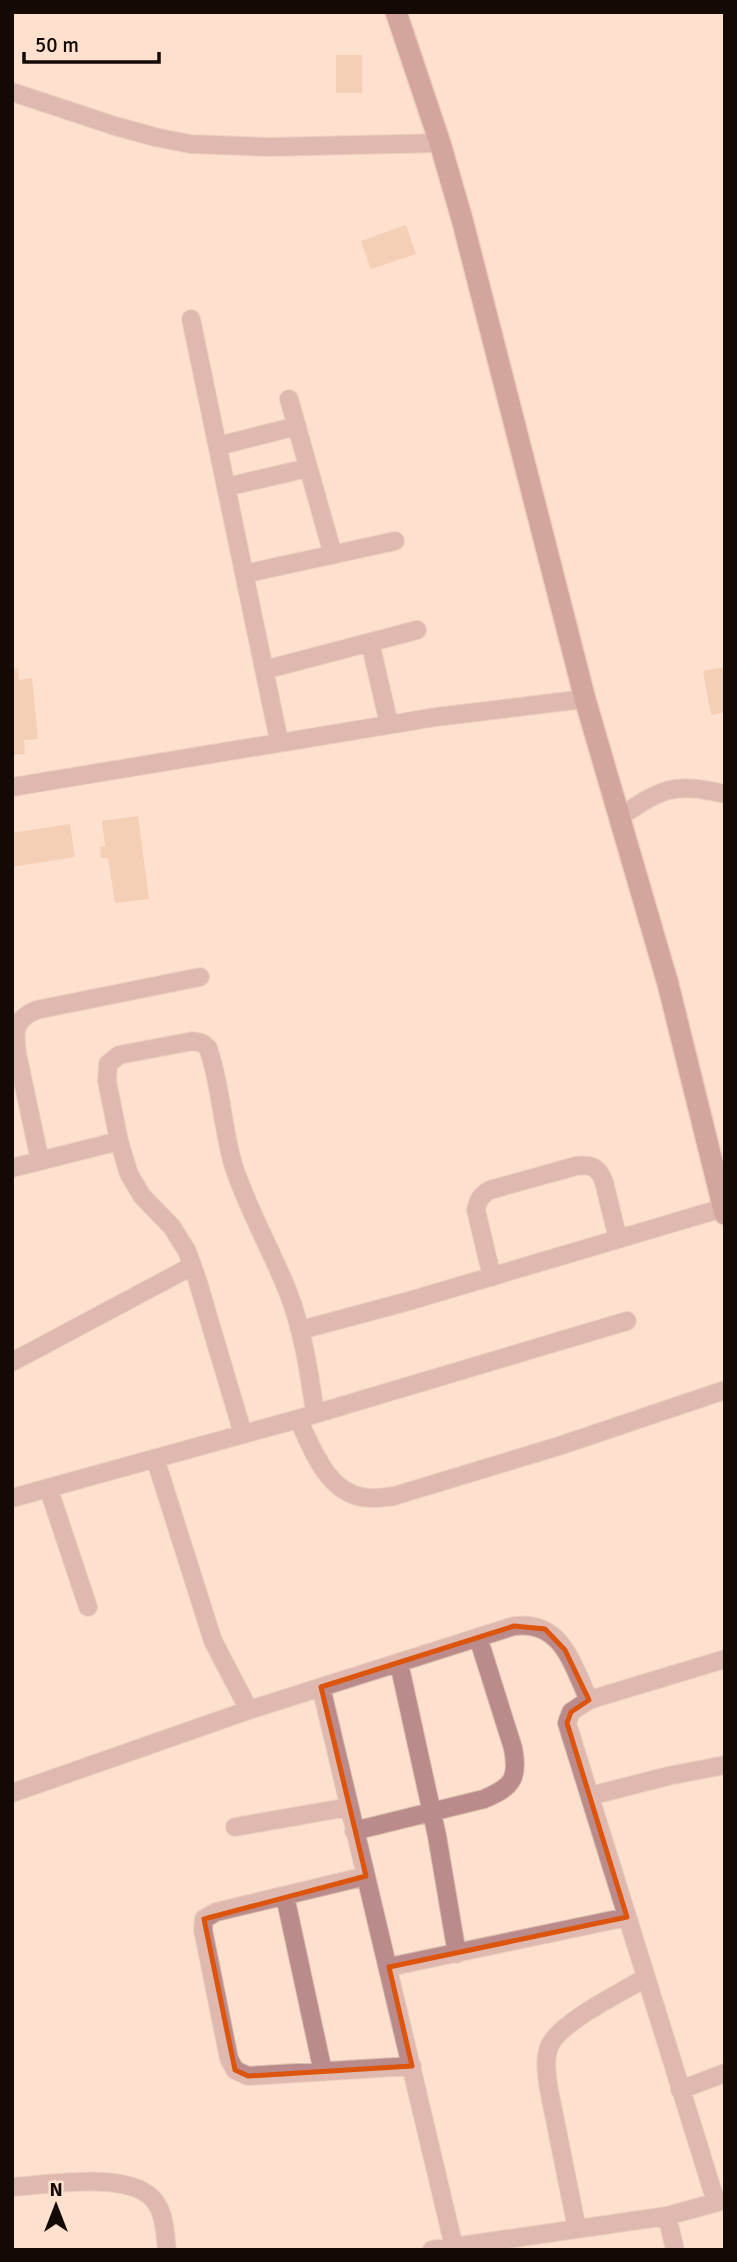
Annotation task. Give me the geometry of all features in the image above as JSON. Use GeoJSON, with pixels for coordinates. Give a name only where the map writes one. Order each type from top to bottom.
{"type":"FeatureCollection","features":[{"type":"Feature","properties":{"kind":"street"},"geometry":{"type":"LineString","coordinates":[[301,1330],[724,1211],[668,984],[585,699],[483,296],[440,143],[396,12]]}},
{"type":"Feature","properties":{"kind":"street"},"geometry":{"type":"LineString","coordinates":[[12,92],[115,126],[190,144],[269,147],[440,143]]}},
{"type":"Feature","properties":{"kind":"street"},"geometry":{"type":"LineString","coordinates":[[191,319],[279,741]]}},
{"type":"Feature","properties":{"kind":"street"},"geometry":{"type":"LineString","coordinates":[[289,399],[333,555]]}},
{"type":"Feature","properties":{"kind":"street"},"geometry":{"type":"LineString","coordinates":[[218,446],[297,426]]}},
{"type":"Feature","properties":{"kind":"street"},"geometry":{"type":"LineString","coordinates":[[226,486],[308,468]]}},
{"type":"Feature","properties":{"kind":"street"},"geometry":{"type":"LineString","coordinates":[[244,574],[395,541]]}},
{"type":"Feature","properties":{"kind":"street"},"geometry":{"type":"LineString","coordinates":[[264,670],[417,630]]}},
{"type":"Feature","properties":{"kind":"street"},"geometry":{"type":"LineString","coordinates":[[370,642],[389,724]]}},
{"type":"Feature","properties":{"kind":"street"},"geometry":{"type":"LineString","coordinates":[[12,787],[389,724],[585,699]]}},
{"type":"Feature","properties":{"kind":"street"},"geometry":{"type":"LineString","coordinates":[[620,817],[664,790],[681,787],[725,794]]}},
{"type":"Feature","properties":{"kind":"street"},"geometry":{"type":"LineString","coordinates":[[40,1161],[17,1052],[17,1024],[25,1015],[36,1010],[200,977]]}},
{"type":"Feature","properties":{"kind":"street"},"geometry":{"type":"LineString","coordinates":[[243,1434],[192,1266],[179,1237],[148,1203],[127,1167],[107,1082],[108,1064],[120,1055],[183,1041],[202,1043],[208,1048],[233,1162],[301,1330],[307,1353],[306,1416],[320,1464],[333,1482],[352,1495],[372,1498],[394,1496],[559,1446],[725,1390]]}},
{"type":"Feature","properties":{"kind":"street"},"geometry":{"type":"LineString","coordinates":[[12,1168],[120,1141]]}},
{"type":"Feature","properties":{"kind":"street"},"geometry":{"type":"LineString","coordinates":[[492,1277],[476,1210],[478,1201],[490,1190],[576,1166],[595,1167],[604,1182],[618,1239]]}},
{"type":"Feature","properties":{"kind":"street"},"geometry":{"type":"LineString","coordinates":[[12,1363],[192,1266]]}},
{"type":"Feature","properties":{"kind":"street"},"geometry":{"type":"LineString","coordinates":[[12,1498],[49,1490],[628,1321]]}},
{"type":"Feature","properties":{"kind":"street"},"geometry":{"type":"LineString","coordinates":[[155,1458],[213,1641],[249,1710]]}},
{"type":"Feature","properties":{"kind":"street"},"geometry":{"type":"LineString","coordinates":[[49,1490],[88,1607]]}},
{"type":"Feature","properties":{"kind":"street"},"geometry":{"type":"LineString","coordinates":[[12,1793],[249,1710],[521,1625],[529,1624],[545,1629],[556,1637],[589,1700]]}},
{"type":"Feature","properties":{"kind":"street"},"geometry":{"type":"LineString","coordinates":[[354,1831],[484,1799],[502,1791],[513,1781],[516,1764],[513,1748],[478,1637]]}},
{"type":"Feature","properties":{"kind":"street"},"geometry":{"type":"LineString","coordinates":[[432,2250],[667,2216],[720,2201],[680,2090],[567,1723],[571,1712],[589,1700],[725,1658]]}},
{"type":"Feature","properties":{"kind":"street"},"geometry":{"type":"LineString","coordinates":[[399,1663],[432,1812],[457,1954]]}},
{"type":"Feature","properties":{"kind":"street"},"geometry":{"type":"LineString","coordinates":[[321,1687],[454,2246]]}},
{"type":"Feature","properties":{"kind":"street"},"geometry":{"type":"LineString","coordinates":[[590,1796],[725,1765]]}},
{"type":"Feature","properties":{"kind":"street"},"geometry":{"type":"LineString","coordinates":[[234,1827],[349,1807]]}},
{"type":"Feature","properties":{"kind":"street"},"geometry":{"type":"LineString","coordinates":[[366,1876],[216,1912],[204,1919],[202,1930],[229,2059],[235,2070],[248,2076],[412,2066]]}},
{"type":"Feature","properties":{"kind":"street"},"geometry":{"type":"LineString","coordinates":[[285,1896],[323,2071]]}},
{"type":"Feature","properties":{"kind":"street"},"geometry":{"type":"LineString","coordinates":[[389,1967],[627,1917]]}},
{"type":"Feature","properties":{"kind":"street"},"geometry":{"type":"LineString","coordinates":[[577,2229],[549,2090],[546,2068],[550,2046],[559,2033],[572,2022],[645,1978]]}},
{"type":"Feature","properties":{"kind":"street"},"geometry":{"type":"LineString","coordinates":[[680,2090],[725,2073]]}},
{"type":"Feature","properties":{"kind":"street"},"geometry":{"type":"LineString","coordinates":[[12,2188],[104,2181],[126,2183],[145,2191],[156,2203],[164,2224],[167,2250]]}},
{"type":"Feature","properties":{"kind":"street"},"geometry":{"type":"LineString","coordinates":[[667,2216],[675,2250]]}},
{"type":"Feature","properties":{"kind":"highlighted area"},"geometry":{"type":"Polygon","coordinates":[[[514,1626],[545,1629],[565,1650],[589,1700],[571,1712],[567,1723],[627,1917],[389,1967],[412,2066],[248,2076],[235,2070],[204,1919],[366,1876],[321,1687],[514,1626]]]}},
{"type":"Feature","properties":{"kind":"building"},"geometry":{"type":"Polygon","coordinates":[[[336,55],[362,55],[362,93],[336,93],[336,55]]]}},
{"type":"Feature","properties":{"kind":"building"},"geometry":{"type":"Polygon","coordinates":[[[406,225],[416,254],[371,269],[361,241],[406,225]]]}},
{"type":"Feature","properties":{"kind":"building"},"geometry":{"type":"Polygon","coordinates":[[[725,667],[725,712],[711,715],[703,671],[725,667]]]}},
{"type":"Feature","properties":{"kind":"building"},"geometry":{"type":"Polygon","coordinates":[[[18,668],[19,680],[32,678],[38,739],[24,740],[25,754],[12,755],[12,669],[18,668]]]}},
{"type":"Feature","properties":{"kind":"building"},"geometry":{"type":"Polygon","coordinates":[[[138,816],[149,899],[115,903],[108,858],[101,858],[100,847],[105,846],[102,821],[138,816]]]}},
{"type":"Feature","properties":{"kind":"building"},"geometry":{"type":"Polygon","coordinates":[[[70,824],[75,857],[12,867],[12,833],[70,824]]]}}]}
